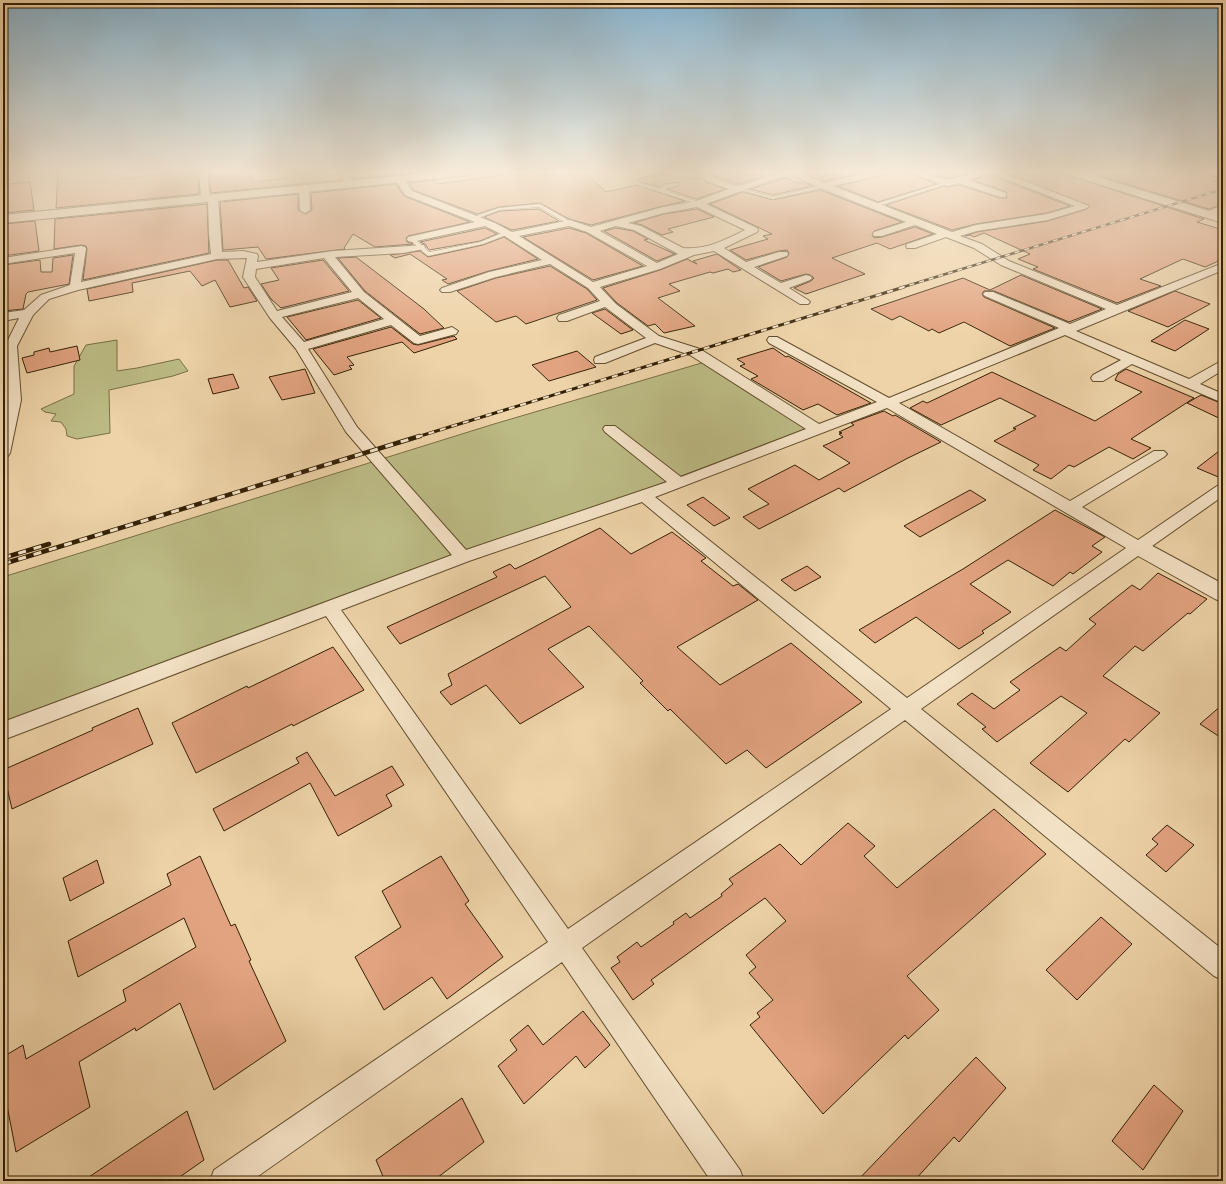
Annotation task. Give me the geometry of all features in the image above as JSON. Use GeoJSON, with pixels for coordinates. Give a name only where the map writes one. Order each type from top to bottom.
{"type":"FeatureCollection","features":[{"type":"Feature","properties":{"kind":"street"},"geometry":{"type":"LineString","coordinates":[[213,227],[217,256]]}},
{"type":"Feature","properties":{"kind":"street"},"geometry":{"type":"LineString","coordinates":[[412,239],[466,227]]}},
{"type":"Feature","properties":{"kind":"street"},"geometry":{"type":"LineString","coordinates":[[495,227],[592,286],[607,302],[654,339],[695,352],[818,430]]}},
{"type":"Feature","properties":{"kind":"street"},"geometry":{"type":"LineString","coordinates":[[508,234],[546,227]]}},
{"type":"Feature","properties":{"kind":"street"},"geometry":{"type":"LineString","coordinates":[[583,227],[591,230],[656,268]]}},
{"type":"Feature","properties":{"kind":"street"},"geometry":{"type":"LineString","coordinates":[[591,230],[604,227]]}},
{"type":"Feature","properties":{"kind":"street"},"geometry":{"type":"LineString","coordinates":[[634,227],[681,251],[691,252],[716,248],[753,230],[747,227]]}},
{"type":"Feature","properties":{"kind":"street"},"geometry":{"type":"LineString","coordinates":[[878,234],[899,227]]}},
{"type":"Feature","properties":{"kind":"street"},"geometry":{"type":"LineString","coordinates":[[930,227],[978,246],[1006,263],[1118,310]]}},
{"type":"Feature","properties":{"kind":"street"},"geometry":{"type":"LineString","coordinates":[[911,246],[949,234],[981,227]]}},
{"type":"Feature","properties":{"kind":"street"},"geometry":{"type":"LineString","coordinates":[[251,266],[327,255],[403,250],[420,247]]}},
{"type":"Feature","properties":{"kind":"street"},"geometry":{"type":"LineString","coordinates":[[716,248],[804,302]]}},
{"type":"Feature","properties":{"kind":"street"},"geometry":{"type":"LineString","coordinates":[[3,261],[81,249],[75,287]]}},
{"type":"Feature","properties":{"kind":"street"},"geometry":{"type":"LineString","coordinates":[[592,286],[656,268],[691,252]]}},
{"type":"Feature","properties":{"kind":"street"},"geometry":{"type":"LineString","coordinates":[[3,453],[14,400],[11,346],[28,313],[45,297],[75,287],[217,256],[243,254],[253,256],[248,276],[274,315],[301,347],[351,429],[463,557]]}},
{"type":"Feature","properties":{"kind":"street"},"geometry":{"type":"LineString","coordinates":[[745,266],[784,254]]}},
{"type":"Feature","properties":{"kind":"street"},"geometry":{"type":"LineString","coordinates":[[327,255],[360,294],[391,321],[418,340],[452,331]]}},
{"type":"Feature","properties":{"kind":"street"},"geometry":{"type":"LineString","coordinates":[[446,290],[493,274],[551,261]]}},
{"type":"Feature","properties":{"kind":"street"},"geometry":{"type":"LineString","coordinates":[[3,731],[463,557],[679,483],[888,403],[1223,266]]}},
{"type":"Feature","properties":{"kind":"street"},"geometry":{"type":"LineString","coordinates":[[1206,273],[1223,279]]}},
{"type":"Feature","properties":{"kind":"street"},"geometry":{"type":"LineString","coordinates":[[779,287],[806,278]]}},
{"type":"Feature","properties":{"kind":"street"},"geometry":{"type":"LineString","coordinates":[[274,315],[360,294]]}},
{"type":"Feature","properties":{"kind":"street"},"geometry":{"type":"LineString","coordinates":[[989,294],[1223,399]]}},
{"type":"Feature","properties":{"kind":"street"},"geometry":{"type":"LineString","coordinates":[[563,318],[607,302]]}},
{"type":"Feature","properties":{"kind":"street"},"geometry":{"type":"LineString","coordinates":[[3,317],[28,313]]}},
{"type":"Feature","properties":{"kind":"street"},"geometry":{"type":"LineString","coordinates":[[301,347],[391,321]]}},
{"type":"Feature","properties":{"kind":"street"},"geometry":{"type":"LineString","coordinates":[[600,360],[654,339]]}},
{"type":"Feature","properties":{"kind":"street"},"geometry":{"type":"LineString","coordinates":[[773,340],[888,403],[1069,508],[1223,594]]}},
{"type":"Feature","properties":{"kind":"street"},"geometry":{"type":"LineString","coordinates":[[1098,378],[1132,359]]}},
{"type":"Feature","properties":{"kind":"street"},"geometry":{"type":"LineString","coordinates":[[1190,384],[1223,364]]}},
{"type":"Feature","properties":{"kind":"street"},"geometry":{"type":"LineString","coordinates":[[610,429],[679,483]]}},
{"type":"Feature","properties":{"kind":"street"},"geometry":{"type":"LineString","coordinates":[[1069,508],[1159,454]]}},
{"type":"Feature","properties":{"kind":"street"},"geometry":{"type":"LineString","coordinates":[[225,1181],[1223,489]]}},
{"type":"Feature","properties":{"kind":"street"},"geometry":{"type":"LineString","coordinates":[[644,496],[1223,967]]}},
{"type":"Feature","properties":{"kind":"street"},"geometry":{"type":"LineString","coordinates":[[330,608],[729,1181]]}},
{"type":"Feature","properties":{"kind":"lane"},"geometry":{"type":"LineString","coordinates":[[412,239],[428,254],[481,243],[508,234]]}},
{"type":"Feature","properties":{"kind":"shaded area"},"geometry":{"type":"Polygon","coordinates":[[[117,340],[117,371],[179,359],[188,371],[173,376],[109,390],[110,433],[77,439],[67,436],[66,429],[61,422],[51,421],[56,414],[45,412],[41,409],[74,394],[74,366],[86,345],[117,340]]]}},
{"type":"Feature","properties":{"kind":"shaded area"},"geometry":{"type":"Polygon","coordinates":[[[705,362],[806,429],[3,731],[3,577],[494,424],[705,362]]]}},
{"type":"Feature","properties":{"kind":"building"},"geometry":{"type":"Polygon","coordinates":[[[3,227],[36,227],[39,251],[3,256],[3,227]]]}},
{"type":"Feature","properties":{"kind":"building"},"geometry":{"type":"Polygon","coordinates":[[[55,227],[208,227],[209,253],[83,280],[87,249],[86,246],[81,245],[54,249],[55,227]]]}},
{"type":"Feature","properties":{"kind":"building"},"geometry":{"type":"Polygon","coordinates":[[[222,227],[447,227],[408,236],[406,238],[407,242],[413,244],[375,247],[353,234],[344,248],[345,249],[266,259],[258,247],[223,250],[222,227]]]}},
{"type":"Feature","properties":{"kind":"building"},"geometry":{"type":"Polygon","coordinates":[[[506,227],[526,227],[512,230],[506,227]]]}},
{"type":"Feature","properties":{"kind":"building"},"geometry":{"type":"Polygon","coordinates":[[[647,227],[675,227],[668,229],[673,232],[662,235],[647,227]]]}},
{"type":"Feature","properties":{"kind":"building"},"geometry":{"type":"Polygon","coordinates":[[[758,227],[886,227],[874,231],[872,235],[874,238],[914,227],[933,234],[890,249],[877,243],[832,258],[865,274],[806,294],[794,288],[811,281],[814,278],[810,275],[806,274],[781,281],[758,267],[787,257],[789,253],[787,250],[746,260],[730,250],[768,239],[763,236],[772,234],[758,227]]]}},
{"type":"Feature","properties":{"kind":"building"},"geometry":{"type":"Polygon","coordinates":[[[945,227],[963,227],[952,230],[945,227]]]}},
{"type":"Feature","properties":{"kind":"building"},"geometry":{"type":"Polygon","coordinates":[[[1008,227],[1214,227],[1223,230],[1223,259],[1205,267],[1183,259],[1140,279],[1161,286],[1117,303],[1033,269],[1038,267],[1018,259],[1030,254],[984,233],[974,237],[970,235],[965,236],[977,232],[1008,227]]]}},
{"type":"Feature","properties":{"kind":"building"},"geometry":{"type":"Polygon","coordinates":[[[485,228],[497,234],[480,241],[429,250],[425,244],[420,242],[485,228]]]}},
{"type":"Feature","properties":{"kind":"building"},"geometry":{"type":"Polygon","coordinates":[[[569,228],[586,233],[643,266],[593,280],[523,237],[569,228]]]}},
{"type":"Feature","properties":{"kind":"building"},"geometry":{"type":"Polygon","coordinates":[[[616,228],[633,231],[648,239],[644,240],[675,254],[657,261],[604,231],[616,228]]]}},
{"type":"Feature","properties":{"kind":"building"},"geometry":{"type":"Polygon","coordinates":[[[504,237],[538,259],[489,271],[448,284],[442,280],[447,279],[410,254],[395,258],[390,255],[420,251],[428,257],[483,245],[504,237]]]}},
{"type":"Feature","properties":{"kind":"building"},"geometry":{"type":"Polygon","coordinates":[[[717,254],[741,270],[733,272],[728,269],[713,273],[710,272],[669,284],[680,291],[658,298],[695,326],[664,333],[655,324],[648,326],[617,303],[603,288],[660,270],[687,259],[697,264],[693,261],[717,254]]]}},
{"type":"Feature","properties":{"kind":"building"},"geometry":{"type":"Polygon","coordinates":[[[73,255],[69,284],[28,292],[26,294],[23,309],[3,311],[3,265],[40,260],[41,272],[52,272],[53,258],[73,255]]]}},
{"type":"Feature","properties":{"kind":"building"},"geometry":{"type":"Polygon","coordinates":[[[356,257],[424,309],[444,328],[420,334],[365,291],[338,258],[356,257]]]}},
{"type":"Feature","properties":{"kind":"building"},"geometry":{"type":"Polygon","coordinates":[[[217,260],[228,260],[244,288],[248,287],[257,301],[230,307],[215,280],[202,286],[190,271],[132,283],[133,292],[89,301],[87,289],[217,260]]]}},
{"type":"Feature","properties":{"kind":"building"},"geometry":{"type":"Polygon","coordinates":[[[323,260],[349,291],[281,308],[271,299],[261,284],[279,280],[271,268],[323,260]]]}},
{"type":"Feature","properties":{"kind":"building"},"geometry":{"type":"Polygon","coordinates":[[[550,266],[587,289],[597,300],[526,324],[516,316],[496,322],[457,291],[496,278],[550,266]]]}},
{"type":"Feature","properties":{"kind":"building"},"geometry":{"type":"Polygon","coordinates":[[[1021,275],[1102,309],[1069,322],[994,291],[984,291],[982,294],[984,297],[1055,328],[1010,346],[964,322],[939,333],[932,329],[929,331],[900,316],[892,320],[871,309],[963,278],[990,290],[1021,275]]]}},
{"type":"Feature","properties":{"kind":"building"},"geometry":{"type":"Polygon","coordinates":[[[1175,291],[1210,304],[1168,327],[1128,311],[1175,291]]]}},
{"type":"Feature","properties":{"kind":"building"},"geometry":{"type":"Polygon","coordinates":[[[358,300],[381,318],[306,340],[287,317],[358,300]]]}},
{"type":"Feature","properties":{"kind":"building"},"geometry":{"type":"Polygon","coordinates":[[[605,309],[633,330],[621,334],[592,313],[605,309]]]}},
{"type":"Feature","properties":{"kind":"building"},"geometry":{"type":"Polygon","coordinates":[[[1185,320],[1209,329],[1175,351],[1151,341],[1185,320]]]}},
{"type":"Feature","properties":{"kind":"building"},"geometry":{"type":"Polygon","coordinates":[[[391,327],[413,344],[418,345],[454,336],[457,339],[414,353],[402,342],[347,357],[354,365],[349,366],[352,369],[334,375],[313,349],[391,327]]]}},
{"type":"Feature","properties":{"kind":"building"},"geometry":{"type":"Polygon","coordinates":[[[77,346],[80,360],[27,373],[22,358],[34,355],[34,352],[49,348],[50,352],[77,346]]]}},
{"type":"Feature","properties":{"kind":"building"},"geometry":{"type":"Polygon","coordinates":[[[773,348],[786,357],[788,356],[871,403],[837,415],[818,404],[803,410],[751,379],[758,376],[740,366],[745,364],[737,359],[773,348]]]}},
{"type":"Feature","properties":{"kind":"building"},"geometry":{"type":"Polygon","coordinates":[[[577,351],[596,367],[549,381],[532,365],[577,351]]]}},
{"type":"Feature","properties":{"kind":"building"},"geometry":{"type":"Polygon","coordinates":[[[305,369],[315,393],[282,400],[269,377],[305,369]]]}},
{"type":"Feature","properties":{"kind":"building"},"geometry":{"type":"Polygon","coordinates":[[[1126,369],[1194,398],[1131,439],[1151,448],[1133,459],[1109,447],[1074,467],[1069,465],[1051,479],[1033,470],[1039,465],[994,441],[1016,429],[1013,428],[1036,416],[1000,398],[941,425],[910,408],[923,401],[927,403],[992,372],[1095,421],[1142,392],[1115,380],[1118,374],[1126,369]]]}},
{"type":"Feature","properties":{"kind":"building"},"geometry":{"type":"Polygon","coordinates":[[[233,374],[239,388],[213,394],[208,379],[233,374]]]}},
{"type":"Feature","properties":{"kind":"building"},"geometry":{"type":"Polygon","coordinates":[[[1201,395],[1223,404],[1223,420],[1187,403],[1201,395]]]}},
{"type":"Feature","properties":{"kind":"building"},"geometry":{"type":"Polygon","coordinates":[[[884,411],[893,416],[895,415],[941,442],[844,492],[839,488],[759,529],[743,517],[769,504],[748,489],[795,465],[819,480],[850,463],[823,446],[843,437],[839,434],[842,433],[839,432],[854,425],[851,423],[884,411]]]}},
{"type":"Feature","properties":{"kind":"building"},"geometry":{"type":"Polygon","coordinates":[[[1223,448],[1223,479],[1197,468],[1223,448]]]}},
{"type":"Feature","properties":{"kind":"building"},"geometry":{"type":"Polygon","coordinates":[[[970,490],[986,500],[920,537],[904,526],[970,490]]]}},
{"type":"Feature","properties":{"kind":"building"},"geometry":{"type":"Polygon","coordinates":[[[703,497],[730,518],[714,526],[687,505],[703,497]]]}},
{"type":"Feature","properties":{"kind":"building"},"geometry":{"type":"Polygon","coordinates":[[[1055,510],[1105,537],[1092,546],[1102,552],[1073,574],[1070,572],[1053,586],[1008,560],[970,584],[1011,612],[982,631],[984,633],[959,649],[916,617],[875,643],[859,630],[963,569],[1055,510]]]}},
{"type":"Feature","properties":{"kind":"building"},"geometry":{"type":"Polygon","coordinates":[[[600,528],[631,554],[672,532],[706,558],[701,561],[733,586],[738,584],[758,600],[677,647],[720,685],[791,643],[862,702],[766,768],[747,750],[726,764],[670,709],[668,711],[640,683],[643,681],[589,626],[548,649],[584,687],[520,724],[486,685],[451,705],[440,692],[452,685],[448,674],[571,607],[545,576],[400,644],[387,627],[497,577],[493,572],[510,564],[515,569],[600,528]]]}},
{"type":"Feature","properties":{"kind":"building"},"geometry":{"type":"Polygon","coordinates":[[[807,566],[821,577],[795,591],[781,580],[807,566]]]}},
{"type":"Feature","properties":{"kind":"building"},"geometry":{"type":"Polygon","coordinates":[[[1158,573],[1207,599],[1143,651],[1135,646],[1103,676],[1160,713],[1129,742],[1125,739],[1068,792],[1030,763],[1087,713],[1061,696],[997,742],[982,729],[986,727],[957,704],[972,693],[994,709],[1020,690],[1010,682],[1060,647],[1066,651],[1096,624],[1089,619],[1132,585],[1140,590],[1158,573]]]}},
{"type":"Feature","properties":{"kind":"building"},"geometry":{"type":"Polygon","coordinates":[[[333,647],[364,690],[293,726],[292,724],[196,773],[172,723],[247,686],[248,688],[333,647]]]}},
{"type":"Feature","properties":{"kind":"building"},"geometry":{"type":"Polygon","coordinates":[[[1223,704],[1223,739],[1200,724],[1223,704]]]}},
{"type":"Feature","properties":{"kind":"building"},"geometry":{"type":"Polygon","coordinates":[[[138,708],[153,744],[12,809],[3,770],[93,730],[92,728],[138,708]]]}},
{"type":"Feature","properties":{"kind":"building"},"geometry":{"type":"Polygon","coordinates":[[[307,752],[335,796],[392,766],[404,785],[386,795],[392,806],[338,836],[310,783],[224,831],[213,809],[299,763],[296,758],[307,752]]]}},
{"type":"Feature","properties":{"kind":"building"},"geometry":{"type":"Polygon","coordinates":[[[994,809],[1046,854],[907,976],[939,1010],[908,1039],[905,1035],[823,1114],[750,1025],[760,1017],[757,1013],[773,1000],[749,973],[756,967],[746,955],[786,921],[765,898],[651,980],[654,984],[633,1000],[611,968],[620,962],[617,957],[637,942],[641,947],[674,924],[673,922],[686,913],[690,918],[722,896],[721,894],[733,884],[729,879],[780,844],[801,865],[848,823],[875,846],[864,856],[897,888],[994,809]]]}},
{"type":"Feature","properties":{"kind":"building"},"geometry":{"type":"Polygon","coordinates":[[[1167,825],[1194,845],[1166,872],[1146,855],[1158,844],[1152,839],[1167,825]]]}},
{"type":"Feature","properties":{"kind":"building"},"geometry":{"type":"Polygon","coordinates":[[[200,856],[231,926],[235,924],[251,960],[249,961],[286,1041],[214,1090],[180,1003],[136,1031],[135,1028],[79,1062],[90,1107],[16,1152],[3,1085],[3,1057],[23,1045],[26,1059],[126,1001],[123,990],[196,947],[184,918],[78,977],[68,941],[171,885],[167,874],[200,856]]]}},
{"type":"Feature","properties":{"kind":"building"},"geometry":{"type":"Polygon","coordinates":[[[441,856],[469,901],[465,904],[503,957],[447,999],[432,977],[384,1010],[355,957],[401,927],[382,891],[441,856]]]}},
{"type":"Feature","properties":{"kind":"building"},"geometry":{"type":"Polygon","coordinates":[[[97,860],[104,883],[70,901],[63,878],[97,860]]]}},
{"type":"Feature","properties":{"kind":"building"},"geometry":{"type":"Polygon","coordinates":[[[1101,917],[1132,944],[1077,1000],[1046,970],[1101,917]]]}},
{"type":"Feature","properties":{"kind":"building"},"geometry":{"type":"Polygon","coordinates":[[[583,1011],[610,1045],[585,1068],[576,1056],[524,1104],[498,1066],[517,1050],[510,1040],[528,1025],[543,1045],[583,1011]]]}},
{"type":"Feature","properties":{"kind":"building"},"geometry":{"type":"Polygon","coordinates":[[[976,1057],[1006,1088],[959,1142],[954,1137],[914,1181],[857,1181],[976,1057]]]}},
{"type":"Feature","properties":{"kind":"building"},"geometry":{"type":"Polygon","coordinates":[[[1154,1085],[1183,1111],[1143,1170],[1112,1141],[1154,1085]]]}},
{"type":"Feature","properties":{"kind":"building"},"geometry":{"type":"Polygon","coordinates":[[[462,1098],[484,1142],[433,1181],[385,1181],[376,1160],[462,1098]]]}},
{"type":"Feature","properties":{"kind":"building"},"geometry":{"type":"Polygon","coordinates":[[[187,1111],[204,1160],[174,1181],[83,1181],[187,1111]]]}},
{"type":"Feature","properties":{"kind":"railway"},"geometry":{"type":"LineString","coordinates":[[900,288],[1098,227]]}},
{"type":"Feature","properties":{"kind":"railway"},"geometry":{"type":"LineString","coordinates":[[417,437],[904,287]]}},
{"type":"Feature","properties":{"kind":"railway"},"geometry":{"type":"LineString","coordinates":[[3,564],[420,436]]}},
{"type":"Feature","properties":{"kind":"railway"},"geometry":{"type":"LineString","coordinates":[[3,558],[49,544]]}}]}
